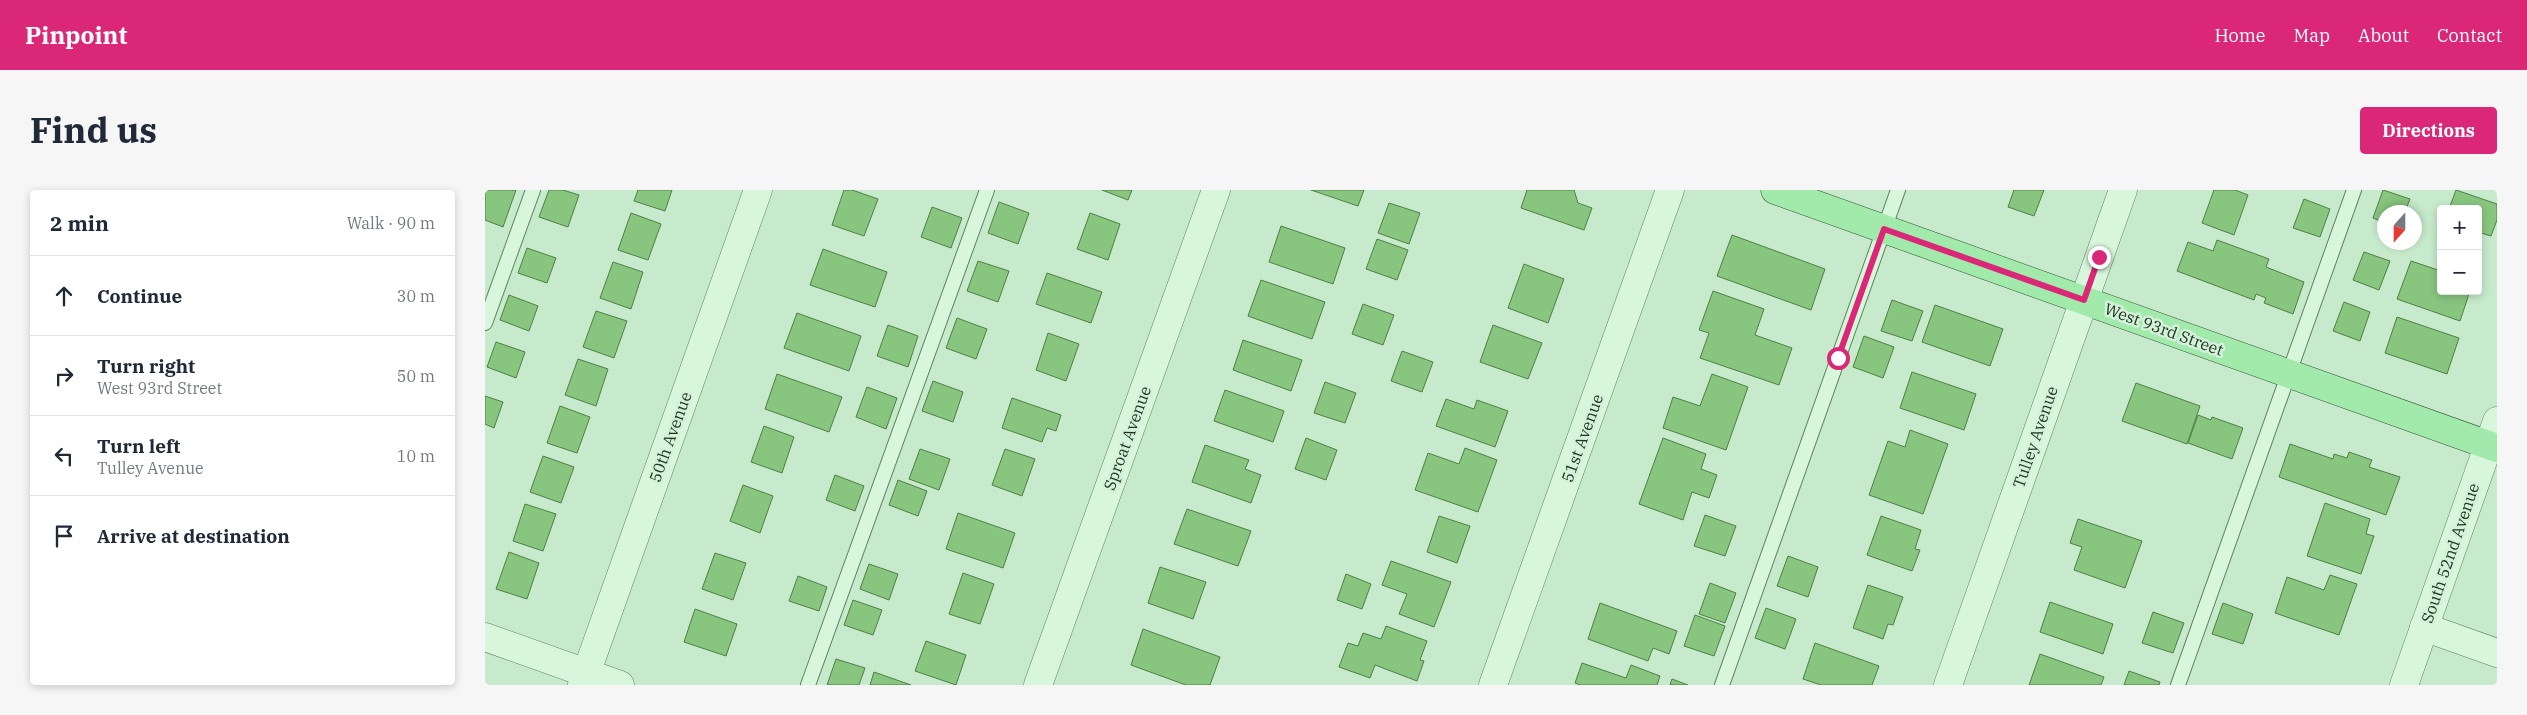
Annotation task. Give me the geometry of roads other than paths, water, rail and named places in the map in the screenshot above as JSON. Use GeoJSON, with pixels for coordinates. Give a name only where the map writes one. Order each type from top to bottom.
{"type":"FeatureCollection","features":[{"type":"Feature","properties":{"kind":"main road","name":"West 93rd Street"},"geometry":{"type":"LineString","coordinates":[[1775,190],[2289,373],[2494,438]]}},
{"type":"Feature","properties":{"kind":"street","name":"50th Avenue"},"geometry":{"type":"LineString","coordinates":[[584,679],[758,190]]}},
{"type":"Feature","properties":{"kind":"street","name":"Sproat Avenue"},"geometry":{"type":"LineString","coordinates":[[1038,685],[1216,190]]}},
{"type":"Feature","properties":{"kind":"street","name":"51st Avenue"},"geometry":{"type":"LineString","coordinates":[[1493,685],[1670,190]]}},
{"type":"Feature","properties":{"kind":"street","name":"Tulley Avenue"},"geometry":{"type":"LineString","coordinates":[[1948,685],[2123,190]]}},
{"type":"Feature","properties":{"kind":"street","name":"South 52nd Avenue"},"geometry":{"type":"LineString","coordinates":[[2404,685],[2494,438]]}},
{"type":"Feature","properties":{"kind":"street"},"geometry":{"type":"LineString","coordinates":[[2424,627],[2497,653]]}},
{"type":"Feature","properties":{"kind":"street"},"geometry":{"type":"LineString","coordinates":[[485,637],[584,679],[619,685]]}},
{"type":"Feature","properties":{"kind":"lane"},"geometry":{"type":"LineString","coordinates":[[485,323],[533,190]]}},
{"type":"Feature","properties":{"kind":"lane"},"geometry":{"type":"LineString","coordinates":[[808,685],[987,190]]}},
{"type":"Feature","properties":{"kind":"lane"},"geometry":{"type":"LineString","coordinates":[[1722,685],[1898,190]]}},
{"type":"Feature","properties":{"kind":"lane"},"geometry":{"type":"LineString","coordinates":[[2178,685],[2354,190]]}}]}
